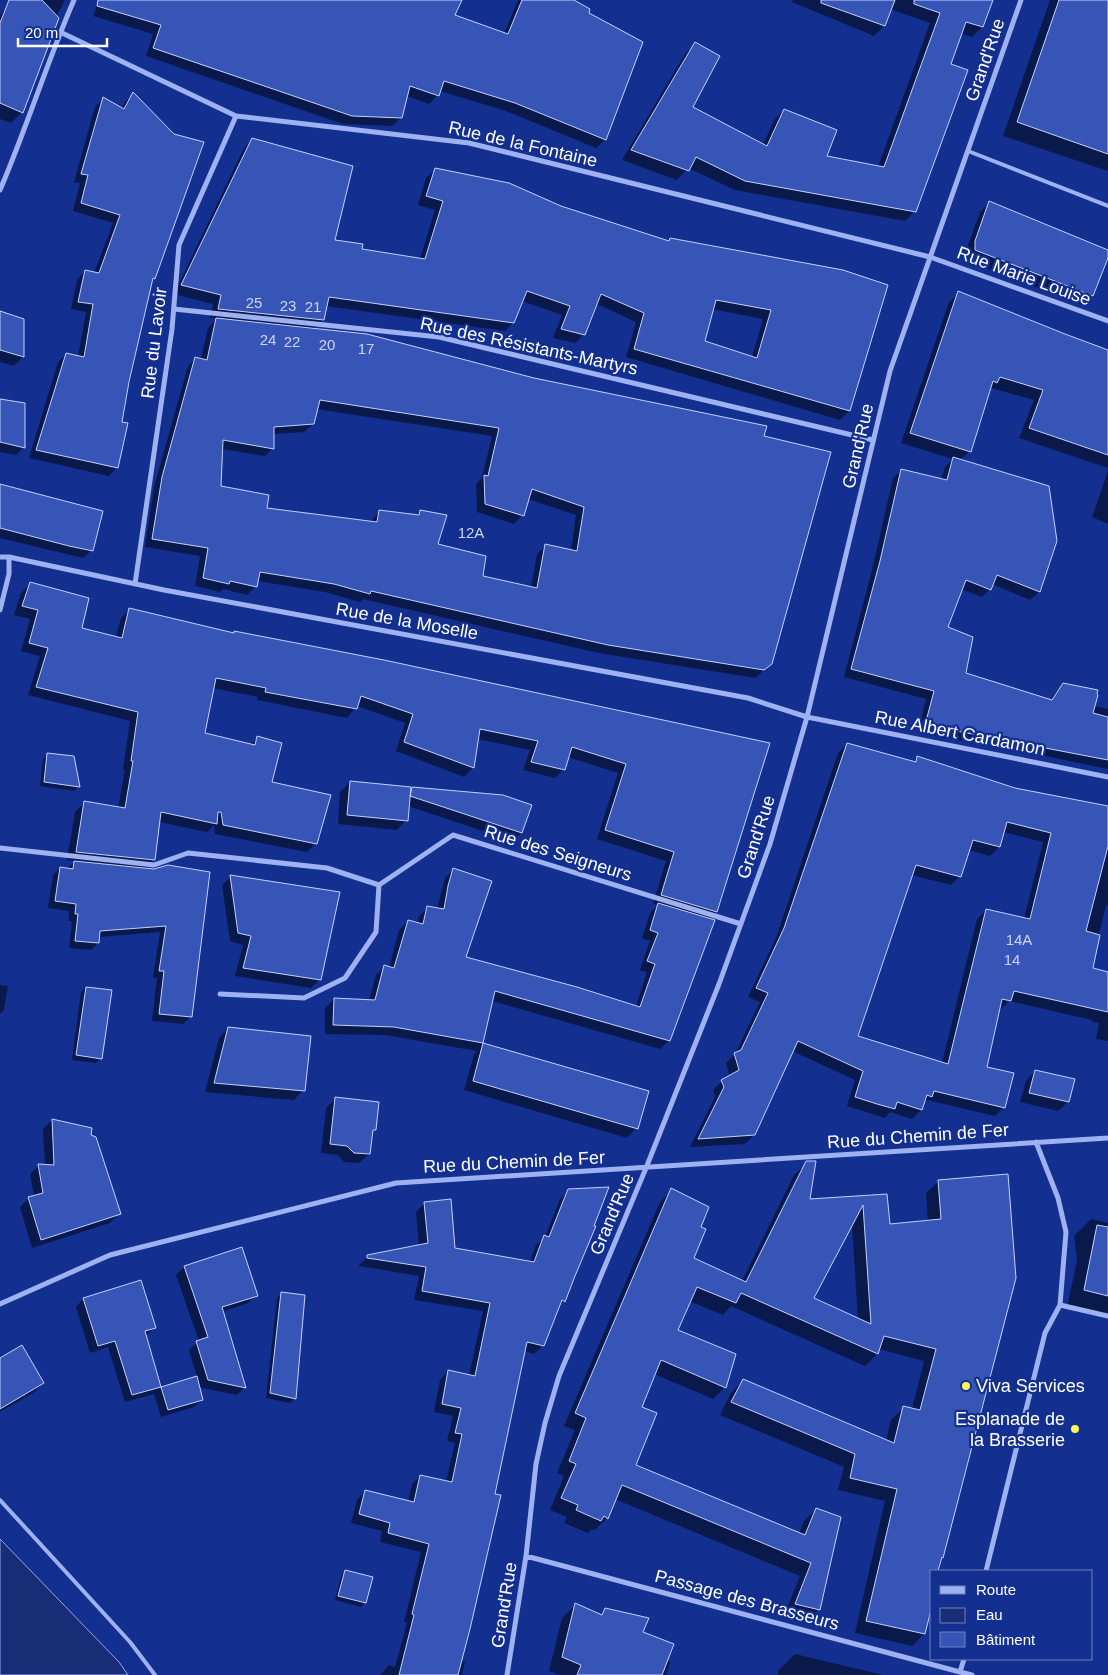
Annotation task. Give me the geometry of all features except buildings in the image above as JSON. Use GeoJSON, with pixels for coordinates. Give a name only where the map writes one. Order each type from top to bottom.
{"type":"FeatureCollection","features":[{"type":"Feature","properties":{"kind":"street"},"geometry":{"type":"LineString","coordinates":[[0,190],[74,0]]}},
{"type":"Feature","properties":{"kind":"street","name":"Grand'Rue"},"geometry":{"type":"LineString","coordinates":[[507,1675],[526,1556],[536,1464],[545,1423],[559,1376],[646,1168],[719,984],[770,844],[808,717],[890,371],[1021,0]]}},
{"type":"Feature","properties":{"kind":"street","name":"Rue de la Fontaine"},"geometry":{"type":"LineString","coordinates":[[60,32],[236,116],[469,142],[930,257]]}},
{"type":"Feature","properties":{"kind":"street","name":"Rue du Lavoir"},"geometry":{"type":"LineString","coordinates":[[134,584],[172,329],[179,245],[236,116]]}},
{"type":"Feature","properties":{"kind":"street","name":"Rue Marie Louise"},"geometry":{"type":"LineString","coordinates":[[930,257],[1108,321]]}},
{"type":"Feature","properties":{"kind":"street","name":"Rue des Résistants-Martyrs"},"geometry":{"type":"LineString","coordinates":[[174,309],[439,337],[873,440]]}},
{"type":"Feature","properties":{"kind":"street"},"geometry":{"type":"LineString","coordinates":[[0,610],[9,574],[9,556]]}},
{"type":"Feature","properties":{"kind":"street","name":"Rue de la Moselle"},"geometry":{"type":"LineString","coordinates":[[0,557],[9,556],[134,584],[748,698],[808,717]]}},
{"type":"Feature","properties":{"kind":"street","name":"Rue Albert Cardamon"},"geometry":{"type":"LineString","coordinates":[[808,717],[1108,777]]}},
{"type":"Feature","properties":{"kind":"street","name":"Rue des Seigneurs"},"geometry":{"type":"LineString","coordinates":[[379,885],[453,835],[741,924]]}},
{"type":"Feature","properties":{"kind":"street"},"geometry":{"type":"LineString","coordinates":[[0,848],[154,865],[188,853],[327,868],[379,885],[376,932],[345,978],[304,998],[220,994]]}},
{"type":"Feature","properties":{"kind":"street","name":"Rue du Chemin de Fer"},"geometry":{"type":"LineString","coordinates":[[0,1304],[110,1255],[396,1183],[1108,1138]]}},
{"type":"Feature","properties":{"kind":"street"},"geometry":{"type":"LineString","coordinates":[[986,1570],[1045,1333],[1060,1305],[1066,1232],[1058,1198],[1036,1142]]}},
{"type":"Feature","properties":{"kind":"street"},"geometry":{"type":"LineString","coordinates":[[1060,1305],[1108,1316]]}},
{"type":"Feature","properties":{"kind":"street","name":"Passage des Brasseurs"},"geometry":{"type":"LineString","coordinates":[[526,1556],[960,1672]]}},
{"type":"Feature","properties":{"kind":"street"},"geometry":{"type":"LineString","coordinates":[[964,1660],[960,1672],[972,1675]]}},
{"type":"Feature","properties":{"kind":"lane"},"geometry":{"type":"LineString","coordinates":[[968,151],[1108,206]]}},
{"type":"Feature","properties":{"kind":"lane"},"geometry":{"type":"LineString","coordinates":[[0,1500],[130,1642],[155,1675]]}},
{"type":"Feature","properties":{"kind":"water"},"geometry":{"type":"Polygon","coordinates":[[[0,1539],[119,1662],[128,1675],[0,1675],[0,1539]]]}},
{"type":"Feature","properties":{"kind":"place","name":"Viva Services"},"geometry":{"type":"Point","coordinates":[966,1386]}},
{"type":"Feature","properties":{"kind":"place","name":"Esplanade de la Brasserie"},"geometry":{"type":"Point","coordinates":[1075,1429]}}]}
